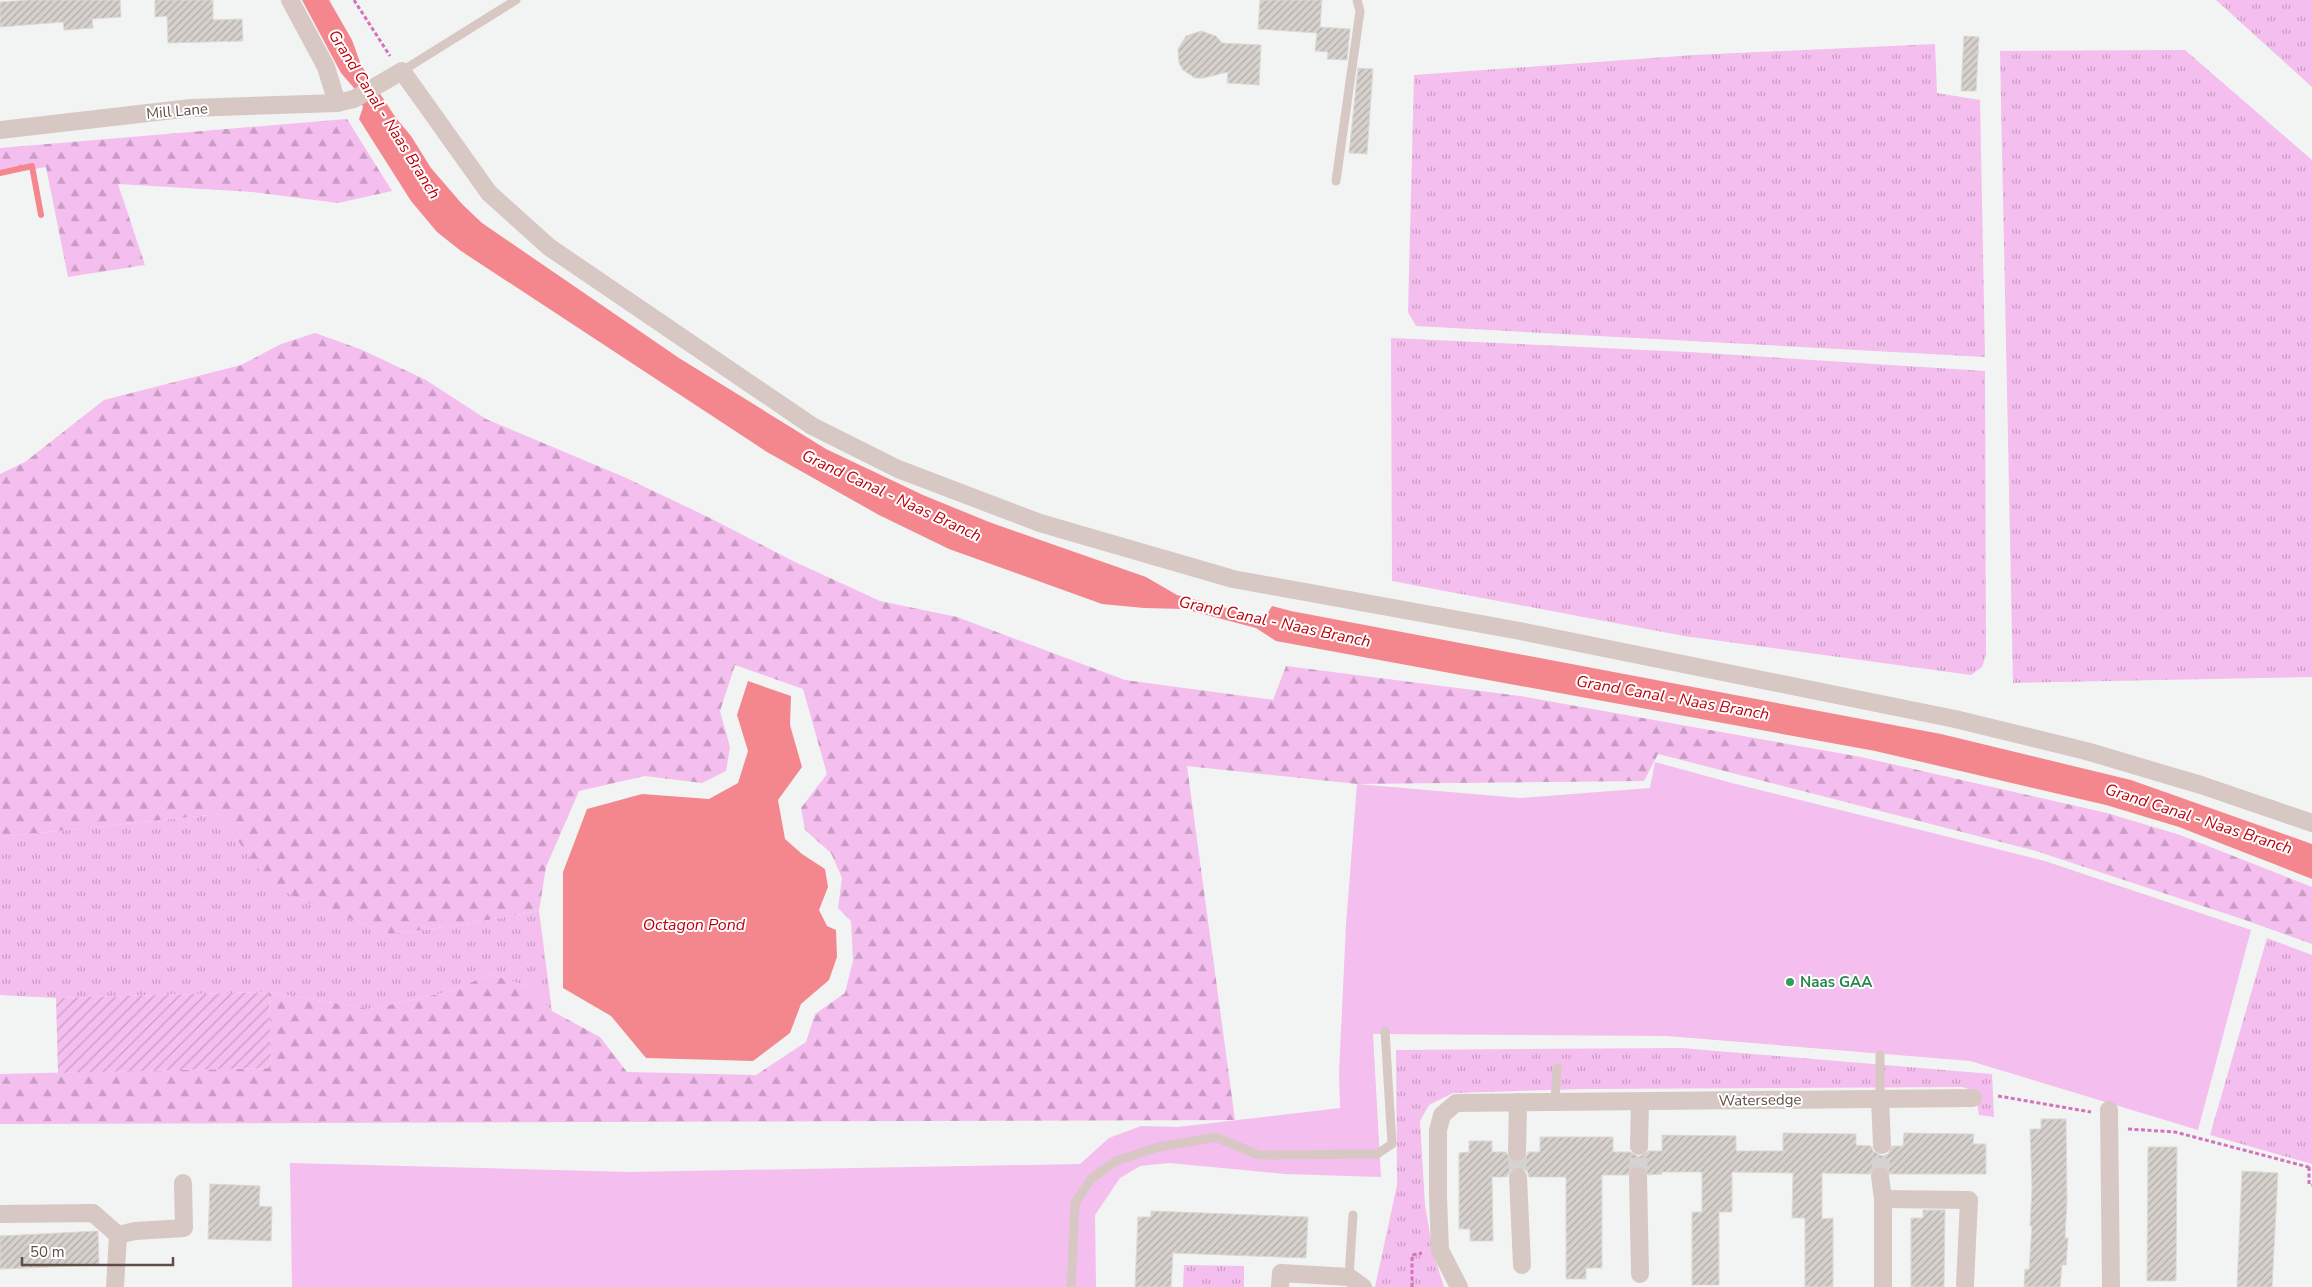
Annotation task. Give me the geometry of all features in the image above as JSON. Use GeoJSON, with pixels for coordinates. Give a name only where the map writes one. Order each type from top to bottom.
{"type":"FeatureCollection","features":[{"type":"Feature","properties":{"kind":"street"},"geometry":{"type":"LineString","coordinates":[[290,0],[346,101],[381,84],[402,71],[489,193],[549,247],[812,426],[898,469],[1040,523],[1233,579],[1520,631],[1955,719],[2105,757],[2201,785],[2312,823]]}},
{"type":"Feature","properties":{"kind":"street","name":"Mill Lane"},"geometry":{"type":"LineString","coordinates":[[0,130],[191,108],[346,101]]}},
{"type":"Feature","properties":{"kind":"street","name":"Watersedge"},"geometry":{"type":"LineString","coordinates":[[1440,1250],[1438,1130],[1442,1115],[1456,1103],[1973,1098]]}},
{"type":"Feature","properties":{"kind":"street"},"geometry":{"type":"LineString","coordinates":[[1880,1099],[1882,1145]]}},
{"type":"Feature","properties":{"kind":"street"},"geometry":{"type":"LineString","coordinates":[[1518,1102],[1518,1152]]}},
{"type":"Feature","properties":{"kind":"street"},"geometry":{"type":"LineString","coordinates":[[1639,1146],[1640,1102]]}},
{"type":"Feature","properties":{"kind":"street"},"geometry":{"type":"LineString","coordinates":[[2110,1118],[2111,1287]]}},
{"type":"Feature","properties":{"kind":"street"},"geometry":{"type":"LineString","coordinates":[[1638,1176],[1640,1274]]}},
{"type":"Feature","properties":{"kind":"street"},"geometry":{"type":"LineString","coordinates":[[1880,1176],[1883,1199],[1883,1287]]}},
{"type":"Feature","properties":{"kind":"street"},"geometry":{"type":"LineString","coordinates":[[1518,1177],[1522,1265]]}},
{"type":"Feature","properties":{"kind":"street"},"geometry":{"type":"LineString","coordinates":[[118,1235],[135,1231],[184,1228],[183,1183]]}},
{"type":"Feature","properties":{"kind":"street"},"geometry":{"type":"LineString","coordinates":[[1883,1199],[1969,1200],[1965,1284]]}},
{"type":"Feature","properties":{"kind":"street"},"geometry":{"type":"LineString","coordinates":[[0,1214],[93,1214],[118,1235]]}},
{"type":"Feature","properties":{"kind":"street"},"geometry":{"type":"LineString","coordinates":[[115,1287],[118,1235]]}},
{"type":"Feature","properties":{"kind":"street"},"geometry":{"type":"LineString","coordinates":[[1440,1250],[1459,1287]]}},
{"type":"Feature","properties":{"kind":"street"},"geometry":{"type":"LineString","coordinates":[[1280,1287],[1281,1273],[1356,1282]]}},
{"type":"Feature","properties":{"kind":"lane"},"geometry":{"type":"LineString","coordinates":[[402,71],[516,0]]}},
{"type":"Feature","properties":{"kind":"lane"},"geometry":{"type":"LineString","coordinates":[[1336,181],[1360,11],[1357,0]]}},
{"type":"Feature","properties":{"kind":"lane"},"geometry":{"type":"LineString","coordinates":[[1071,1287],[1074,1203],[1091,1179],[1116,1161],[1155,1148],[1215,1137],[1259,1155],[1378,1154],[1392,1144],[1385,1031]]}},
{"type":"Feature","properties":{"kind":"lane"},"geometry":{"type":"LineString","coordinates":[[1880,1056],[1880,1099]]}},
{"type":"Feature","properties":{"kind":"lane"},"geometry":{"type":"LineString","coordinates":[[1555,1101],[1557,1068]]}},
{"type":"Feature","properties":{"kind":"lane"},"geometry":{"type":"LineString","coordinates":[[1354,1215],[1356,1282]]}},
{"type":"Feature","properties":{"kind":"path"},"geometry":{"type":"LineString","coordinates":[[354,0],[381,46],[402,71]]}},
{"type":"Feature","properties":{"kind":"path"},"geometry":{"type":"LineString","coordinates":[[1998,1096],[2089,1110],[2135,1130],[2175,1132],[2311,1168],[2309,1184],[2312,1185]]}},
{"type":"Feature","properties":{"kind":"path"},"geometry":{"type":"LineString","coordinates":[[1412,1287],[1412,1255],[1440,1250]]}},
{"type":"Feature","properties":{"kind":"green space"},"geometry":{"type":"Polygon","coordinates":[[[2216,0],[2312,0],[2312,87],[2216,0]]]}},
{"type":"Feature","properties":{"kind":"green space"},"geometry":{"type":"Polygon","coordinates":[[[1935,44],[1937,93],[1980,100],[1985,357],[1416,326],[1408,312],[1414,75],[1694,55],[1935,44]]]}},
{"type":"Feature","properties":{"kind":"green space"},"geometry":{"type":"Polygon","coordinates":[[[2185,50],[2312,160],[2312,677],[2013,683],[2000,51],[2185,50]]]}},
{"type":"Feature","properties":{"kind":"green space"},"geometry":{"type":"Polygon","coordinates":[[[347,119],[392,191],[338,203],[253,192],[118,184],[145,265],[68,277],[46,167],[0,175],[0,148],[347,119]]]}},
{"type":"Feature","properties":{"kind":"green space"},"geometry":{"type":"Polygon","coordinates":[[[315,333],[360,349],[426,380],[486,419],[624,477],[712,519],[795,562],[880,601],[957,617],[1125,680],[1273,700],[1286,666],[1520,696],[1861,757],[2107,813],[2180,835],[2312,887],[2312,944],[2036,851],[1658,754],[1644,781],[1357,784],[1187,766],[1235,1120],[0,1124],[0,1074],[271,1068],[269,992],[370,1009],[452,991],[490,974],[529,987],[552,1011],[600,1037],[627,1072],[756,1075],[806,1042],[815,1014],[845,993],[853,961],[851,921],[838,908],[842,878],[831,853],[805,830],[801,808],[827,774],[803,689],[735,665],[720,711],[730,747],[726,771],[702,783],[645,776],[579,791],[546,867],[539,911],[454,926],[390,934],[310,904],[268,883],[219,814],[0,837],[0,474],[25,462],[104,400],[241,365],[281,344],[315,333]]]}},
{"type":"Feature","properties":{"kind":"green space"},"geometry":{"type":"Polygon","coordinates":[[[1391,338],[1689,352],[1985,371],[1986,655],[1982,667],[1971,675],[1684,636],[1392,581],[1391,338]]]}},
{"type":"Feature","properties":{"kind":"green space","name":"Naas GAA"},"geometry":{"type":"Polygon","coordinates":[[[1655,762],[2045,861],[2251,930],[2198,1130],[1970,1061],[1667,1036],[1373,1034],[1381,1177],[1285,1174],[1169,1163],[1140,1166],[1120,1178],[1095,1215],[1096,1287],[292,1287],[290,1163],[629,1172],[1080,1164],[1109,1138],[1141,1126],[1178,1127],[1340,1108],[1339,1073],[1346,925],[1357,784],[1520,798],[1650,788],[1655,762]]]}},
{"type":"Feature","properties":{"kind":"green space"},"geometry":{"type":"Polygon","coordinates":[[[219,814],[269,883],[310,904],[390,934],[454,926],[539,911],[552,1011],[529,987],[490,974],[452,991],[370,1009],[269,992],[56,998],[0,995],[0,837],[219,814]]]}},
{"type":"Feature","properties":{"kind":"green space"},"geometry":{"type":"Polygon","coordinates":[[[2267,938],[2312,955],[2312,1164],[2210,1135],[2267,938]]]}},
{"type":"Feature","properties":{"kind":"green space"},"geometry":{"type":"Polygon","coordinates":[[[269,992],[271,1068],[58,1073],[56,998],[269,992]]]}},
{"type":"Feature","properties":{"kind":"green space"},"geometry":{"type":"Polygon","coordinates":[[[1681,1048],[1992,1074],[1994,1117],[1979,1115],[1975,1091],[1962,1087],[1584,1089],[1453,1093],[1429,1105],[1420,1121],[1425,1205],[1433,1252],[1444,1287],[1375,1287],[1397,1185],[1396,1050],[1681,1048]]]}},
{"type":"Feature","properties":{"kind":"green space"},"geometry":{"type":"Polygon","coordinates":[[[1184,1265],[1244,1266],[1244,1287],[1183,1287],[1184,1265]]]}},
{"type":"Feature","properties":{"kind":"water","name":"Grand Canal - Naas Branch"},"geometry":{"type":"Polygon","coordinates":[[[302,0],[329,0],[352,40],[361,65],[396,118],[411,136],[431,168],[462,204],[482,223],[679,358],[826,449],[923,495],[989,522],[1146,577],[1177,595],[1257,616],[1267,614],[1272,606],[1941,734],[2131,780],[2312,844],[2312,879],[2179,827],[2106,805],[1875,751],[1276,641],[1256,628],[1184,609],[1102,604],[949,549],[879,515],[767,452],[461,251],[437,232],[411,201],[359,119],[363,107],[354,88],[341,73],[302,0]]]}},
{"type":"Feature","properties":{"kind":"water","name":"Octagon Pond"},"geometry":{"type":"Polygon","coordinates":[[[748,681],[791,696],[790,725],[802,767],[778,800],[785,839],[802,854],[825,869],[828,887],[819,910],[827,926],[836,930],[837,957],[829,980],[801,1004],[790,1033],[753,1061],[646,1058],[611,1016],[563,988],[563,872],[587,809],[642,794],[709,799],[738,783],[748,751],[737,715],[748,681]]]}},
{"type":"Feature","properties":{"kind":"building"},"geometry":{"type":"Polygon","coordinates":[[[120,0],[121,17],[92,19],[93,28],[64,30],[63,22],[0,27],[0,2],[120,0]]]}},
{"type":"Feature","properties":{"kind":"building"},"geometry":{"type":"Polygon","coordinates":[[[155,0],[213,0],[213,20],[242,19],[243,41],[168,43],[167,16],[155,17],[155,0]]]}},
{"type":"Feature","properties":{"kind":"building"},"geometry":{"type":"Polygon","coordinates":[[[1260,0],[1322,0],[1320,27],[1350,29],[1347,60],[1327,59],[1328,52],[1315,51],[1317,33],[1258,29],[1260,0]]]}},
{"type":"Feature","properties":{"kind":"building"},"geometry":{"type":"Polygon","coordinates":[[[1201,31],[1216,36],[1222,43],[1261,45],[1259,85],[1227,83],[1228,72],[1195,78],[1183,70],[1179,63],[1178,49],[1186,36],[1201,31]]]}},
{"type":"Feature","properties":{"kind":"building"},"geometry":{"type":"Polygon","coordinates":[[[1964,36],[1979,37],[1976,91],[1961,91],[1964,36]]]}},
{"type":"Feature","properties":{"kind":"building"},"geometry":{"type":"Polygon","coordinates":[[[1358,68],[1373,69],[1367,154],[1349,153],[1358,68]]]}},
{"type":"Feature","properties":{"kind":"building"},"geometry":{"type":"Polygon","coordinates":[[[2041,1119],[2066,1119],[2067,1200],[2065,1238],[2068,1238],[2066,1265],[2062,1265],[2060,1287],[2024,1287],[2025,1269],[2029,1270],[2032,1226],[2030,1226],[2032,1189],[2030,1129],[2041,1129],[2041,1119]]]}},
{"type":"Feature","properties":{"kind":"building"},"geometry":{"type":"Polygon","coordinates":[[[1783,1133],[1856,1134],[1856,1145],[1871,1146],[1873,1151],[1882,1156],[1888,1154],[1892,1146],[1903,1146],[1904,1133],[1974,1134],[1973,1144],[1986,1144],[1986,1174],[1890,1174],[1884,1166],[1879,1165],[1873,1168],[1870,1174],[1822,1173],[1822,1219],[1833,1218],[1833,1287],[1805,1287],[1805,1218],[1792,1218],[1793,1173],[1732,1172],[1732,1212],[1719,1212],[1719,1285],[1692,1285],[1692,1212],[1702,1212],[1702,1172],[1662,1172],[1662,1174],[1648,1175],[1644,1167],[1637,1165],[1632,1167],[1628,1175],[1602,1175],[1602,1268],[1586,1268],[1586,1279],[1566,1279],[1566,1177],[1529,1177],[1527,1171],[1518,1166],[1512,1168],[1507,1177],[1492,1177],[1493,1241],[1470,1241],[1470,1229],[1459,1229],[1459,1153],[1469,1152],[1469,1141],[1492,1141],[1492,1152],[1506,1152],[1511,1161],[1517,1163],[1526,1158],[1528,1152],[1540,1152],[1540,1137],[1613,1137],[1613,1152],[1630,1152],[1639,1157],[1648,1151],[1662,1151],[1662,1135],[1736,1136],[1736,1151],[1783,1151],[1783,1133]]]}},
{"type":"Feature","properties":{"kind":"building"},"geometry":{"type":"Polygon","coordinates":[[[2148,1147],[2177,1147],[2176,1281],[2147,1281],[2148,1147]]]}},
{"type":"Feature","properties":{"kind":"building"},"geometry":{"type":"Polygon","coordinates":[[[2242,1171],[2278,1173],[2272,1287],[2237,1287],[2242,1171]]]}},
{"type":"Feature","properties":{"kind":"building"},"geometry":{"type":"Polygon","coordinates":[[[210,1184],[260,1186],[259,1206],[272,1207],[271,1241],[208,1239],[210,1184]]]}},
{"type":"Feature","properties":{"kind":"building"},"geometry":{"type":"Polygon","coordinates":[[[1923,1210],[1945,1210],[1944,1287],[1911,1287],[1911,1218],[1923,1218],[1923,1210]]]}},
{"type":"Feature","properties":{"kind":"building"},"geometry":{"type":"Polygon","coordinates":[[[1151,1211],[1308,1217],[1306,1258],[1173,1253],[1171,1287],[1135,1287],[1138,1217],[1151,1217],[1151,1211]]]}},
{"type":"Feature","properties":{"kind":"building"},"geometry":{"type":"Polygon","coordinates":[[[98,1231],[99,1265],[0,1269],[0,1236],[98,1231]]]}},
{"type":"Feature","properties":{"kind":"waterway"},"geometry":{"type":"LineString","coordinates":[[0,173],[32,166],[41,215]]}},
{"type":"Feature","properties":{"kind":"tunnel"},"geometry":{"type":"LineString","coordinates":[[1880,1176],[1882,1145]]}},
{"type":"Feature","properties":{"kind":"tunnel"},"geometry":{"type":"LineString","coordinates":[[1638,1176],[1639,1146]]}},
{"type":"Feature","properties":{"kind":"tunnel"},"geometry":{"type":"LineString","coordinates":[[1517,1152],[1518,1177]]}},
{"type":"Feature","properties":{"kind":"place","name":"Naas GAA"},"geometry":{"type":"Point","coordinates":[1790,982]}}]}
